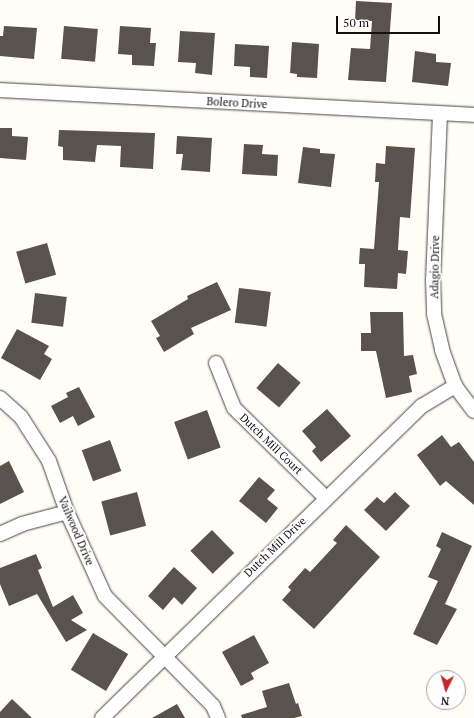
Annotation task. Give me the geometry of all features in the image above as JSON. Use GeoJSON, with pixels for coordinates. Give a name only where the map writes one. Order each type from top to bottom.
{"type":"FeatureCollection","features":[{"type":"Feature","properties":{"kind":"street","name":"Bolero Drive"},"geometry":{"type":"LineString","coordinates":[[0,90],[474,115]]}},
{"type":"Feature","properties":{"kind":"street","name":"Adagio Drive"},"geometry":{"type":"LineString","coordinates":[[440,114],[433,280],[434,314],[442,350],[456,386],[474,411]]}},
{"type":"Feature","properties":{"kind":"street","name":"Dutch Mill Court"},"geometry":{"type":"LineString","coordinates":[[216,363],[234,408],[326,498]]}},
{"type":"Feature","properties":{"kind":"street","name":"Dutch Mill Drive"},"geometry":{"type":"LineString","coordinates":[[102,718],[165,654],[422,406],[456,386]]}},
{"type":"Feature","properties":{"kind":"street","name":"Vailwood Drive"},"geometry":{"type":"LineString","coordinates":[[0,398],[21,416],[49,462],[66,512],[105,596],[165,654],[213,706],[218,718]]}},
{"type":"Feature","properties":{"kind":"street"},"geometry":{"type":"LineString","coordinates":[[0,534],[22,524],[66,512]]}},
{"type":"Feature","properties":{"kind":"building"},"geometry":{"type":"Polygon","coordinates":[[[356,1],[392,3],[386,82],[348,80],[351,48],[370,49],[372,21],[355,20],[356,1]]]}},
{"type":"Feature","properties":{"kind":"building"},"geometry":{"type":"Polygon","coordinates":[[[4,26],[37,28],[34,59],[0,56],[0,36],[3,36],[4,26]]]}},
{"type":"Feature","properties":{"kind":"building"},"geometry":{"type":"Polygon","coordinates":[[[64,26],[98,29],[95,62],[61,59],[64,26]]]}},
{"type":"Feature","properties":{"kind":"building"},"geometry":{"type":"Polygon","coordinates":[[[120,26],[151,28],[150,43],[156,43],[154,66],[132,65],[132,55],[118,54],[120,26]]]}},
{"type":"Feature","properties":{"kind":"building"},"geometry":{"type":"Polygon","coordinates":[[[180,31],[215,33],[212,75],[195,73],[196,63],[178,62],[180,31]]]}},
{"type":"Feature","properties":{"kind":"building"},"geometry":{"type":"Polygon","coordinates":[[[292,42],[319,44],[317,78],[297,77],[297,74],[290,73],[292,42]]]}},
{"type":"Feature","properties":{"kind":"building"},"geometry":{"type":"Polygon","coordinates":[[[235,44],[269,46],[267,78],[250,77],[250,67],[234,66],[235,44]]]}},
{"type":"Feature","properties":{"kind":"building"},"geometry":{"type":"Polygon","coordinates":[[[415,51],[436,54],[436,62],[451,63],[448,86],[412,82],[415,51]]]}},
{"type":"Feature","properties":{"kind":"building"},"geometry":{"type":"Polygon","coordinates":[[[0,128],[12,128],[12,136],[28,137],[26,160],[0,158],[0,128]]]}},
{"type":"Feature","properties":{"kind":"building"},"geometry":{"type":"Polygon","coordinates":[[[59,130],[155,133],[153,169],[120,167],[121,146],[97,145],[95,162],[63,160],[63,147],[58,146],[59,130]]]}},
{"type":"Feature","properties":{"kind":"building"},"geometry":{"type":"Polygon","coordinates":[[[177,136],[212,138],[210,172],[181,170],[183,154],[176,154],[177,136]]]}},
{"type":"Feature","properties":{"kind":"building"},"geometry":{"type":"Polygon","coordinates":[[[244,144],[263,145],[262,154],[278,155],[277,176],[242,174],[244,144]]]}},
{"type":"Feature","properties":{"kind":"building"},"geometry":{"type":"Polygon","coordinates":[[[386,146],[415,148],[410,218],[400,217],[398,250],[408,251],[406,274],[398,273],[397,289],[364,287],[365,264],[359,264],[360,248],[374,249],[379,182],[375,182],[376,163],[385,164],[386,146]]]}},
{"type":"Feature","properties":{"kind":"building"},"geometry":{"type":"Polygon","coordinates":[[[303,147],[320,149],[320,153],[335,154],[331,187],[298,183],[303,147]]]}},
{"type":"Feature","properties":{"kind":"building"},"geometry":{"type":"Polygon","coordinates":[[[47,243],[56,275],[25,284],[16,252],[47,243]]]}},
{"type":"Feature","properties":{"kind":"building"},"geometry":{"type":"Polygon","coordinates":[[[217,282],[231,310],[191,328],[194,334],[164,352],[156,338],[160,336],[151,321],[188,299],[187,296],[217,282]]]}},
{"type":"Feature","properties":{"kind":"building"},"geometry":{"type":"Polygon","coordinates":[[[239,288],[271,292],[266,327],[235,323],[239,288]]]}},
{"type":"Feature","properties":{"kind":"building"},"geometry":{"type":"Polygon","coordinates":[[[35,293],[67,297],[63,327],[31,323],[35,293]]]}},
{"type":"Feature","properties":{"kind":"building"},"geometry":{"type":"Polygon","coordinates":[[[370,312],[403,312],[404,356],[413,355],[417,374],[409,376],[412,392],[386,398],[376,351],[361,351],[361,333],[371,333],[370,312]]]}},
{"type":"Feature","properties":{"kind":"building"},"geometry":{"type":"Polygon","coordinates":[[[17,329],[49,346],[44,354],[52,359],[40,380],[1,358],[17,329]]]}},
{"type":"Feature","properties":{"kind":"building"},"geometry":{"type":"Polygon","coordinates":[[[278,363],[301,383],[279,408],[256,388],[278,363]]]}},
{"type":"Feature","properties":{"kind":"building"},"geometry":{"type":"Polygon","coordinates":[[[79,387],[95,417],[78,426],[73,416],[60,423],[51,406],[68,397],[66,393],[79,387]]]}},
{"type":"Feature","properties":{"kind":"building"},"geometry":{"type":"Polygon","coordinates":[[[327,409],[351,436],[321,462],[312,451],[316,447],[302,431],[327,409]]]}},
{"type":"Feature","properties":{"kind":"building"},"geometry":{"type":"Polygon","coordinates":[[[207,410],[221,448],[188,460],[174,422],[207,410]]]}},
{"type":"Feature","properties":{"kind":"building"},"geometry":{"type":"Polygon","coordinates":[[[442,435],[451,447],[459,442],[474,462],[474,505],[446,481],[440,486],[417,455],[442,435]]]}},
{"type":"Feature","properties":{"kind":"building"},"geometry":{"type":"Polygon","coordinates":[[[110,440],[121,471],[93,481],[82,450],[110,440]]]}},
{"type":"Feature","properties":{"kind":"building"},"geometry":{"type":"Polygon","coordinates":[[[9,461],[24,492],[0,504],[0,466],[9,461]]]}},
{"type":"Feature","properties":{"kind":"building"},"geometry":{"type":"Polygon","coordinates":[[[259,477],[275,490],[267,499],[278,508],[266,523],[239,501],[259,477]]]}},
{"type":"Feature","properties":{"kind":"building"},"geometry":{"type":"Polygon","coordinates":[[[137,492],[146,526],[110,535],[101,502],[137,492]]]}},
{"type":"Feature","properties":{"kind":"building"},"geometry":{"type":"Polygon","coordinates":[[[395,492],[410,506],[386,531],[364,510],[377,497],[384,503],[395,492]]]}},
{"type":"Feature","properties":{"kind":"building"},"geometry":{"type":"Polygon","coordinates":[[[346,525],[380,557],[314,629],[282,600],[291,590],[288,587],[305,568],[310,572],[337,543],[333,540],[346,525]]]}},
{"type":"Feature","properties":{"kind":"building"},"geometry":{"type":"Polygon","coordinates":[[[212,530],[234,553],[213,574],[190,551],[212,530]]]}},
{"type":"Feature","properties":{"kind":"building"},"geometry":{"type":"Polygon","coordinates":[[[442,532],[472,546],[445,604],[457,609],[437,645],[413,634],[438,581],[428,577],[441,549],[436,546],[442,532]]]}},
{"type":"Feature","properties":{"kind":"building"},"geometry":{"type":"Polygon","coordinates":[[[36,554],[42,568],[38,570],[53,607],[73,595],[83,613],[71,620],[87,630],[66,642],[37,594],[9,606],[0,584],[0,568],[36,554]]]}},
{"type":"Feature","properties":{"kind":"building"},"geometry":{"type":"Polygon","coordinates":[[[174,567],[197,588],[182,605],[174,597],[163,610],[148,596],[174,567]]]}},
{"type":"Feature","properties":{"kind":"building"},"geometry":{"type":"Polygon","coordinates":[[[93,633],[128,654],[106,691],[71,670],[93,633]]]}},
{"type":"Feature","properties":{"kind":"building"},"geometry":{"type":"Polygon","coordinates":[[[254,635],[269,663],[251,673],[254,679],[241,686],[222,652],[254,635]]]}},
{"type":"Feature","properties":{"kind":"building"},"geometry":{"type":"Polygon","coordinates":[[[289,683],[302,716],[294,718],[242,718],[241,715],[267,707],[262,691],[289,683]]]}},
{"type":"Feature","properties":{"kind":"building"},"geometry":{"type":"Polygon","coordinates":[[[12,699],[32,718],[0,718],[0,712],[12,699]]]}},
{"type":"Feature","properties":{"kind":"building"},"geometry":{"type":"Polygon","coordinates":[[[177,704],[185,718],[152,718],[177,704]]]}}]}
